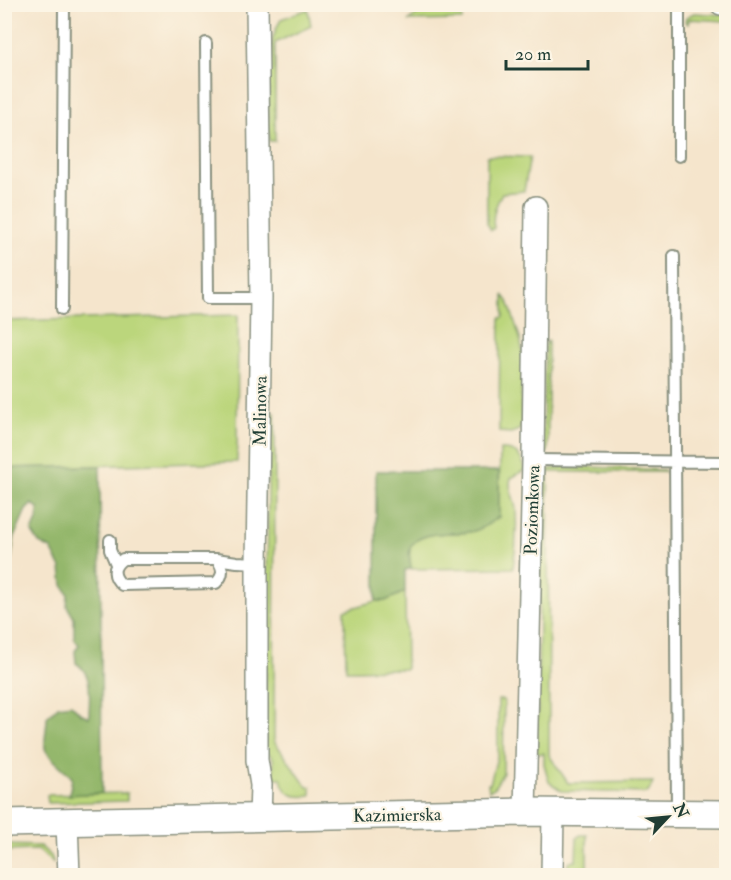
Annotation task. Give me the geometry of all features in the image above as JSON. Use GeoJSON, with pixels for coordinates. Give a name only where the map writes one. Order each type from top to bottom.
{"type":"FeatureCollection","features":[{"type":"Feature","properties":{"kind":"street","name":"Malinowa"},"geometry":{"type":"LineString","coordinates":[[257,4],[261,298],[257,563],[257,760],[261,785],[260,818]]}},
{"type":"Feature","properties":{"kind":"street"},"geometry":{"type":"LineString","coordinates":[[721,4],[726,5]]}},
{"type":"Feature","properties":{"kind":"street","name":"Poziomkowa"},"geometry":{"type":"LineString","coordinates":[[525,812],[536,207]]}},
{"type":"Feature","properties":{"kind":"street","name":"Kazimierska"},"geometry":{"type":"LineString","coordinates":[[4,824],[525,812],[726,814]]}},
{"type":"Feature","properties":{"kind":"street"},"geometry":{"type":"LineString","coordinates":[[552,876],[553,813]]}},
{"type":"Feature","properties":{"kind":"street"},"geometry":{"type":"LineString","coordinates":[[67,822],[69,876]]}},
{"type":"Feature","properties":{"kind":"lane"},"geometry":{"type":"LineString","coordinates":[[62,309],[64,4]]}},
{"type":"Feature","properties":{"kind":"lane"},"geometry":{"type":"LineString","coordinates":[[678,156],[679,4]]}},
{"type":"Feature","properties":{"kind":"lane"},"geometry":{"type":"LineString","coordinates":[[206,43],[208,298],[261,298]]}},
{"type":"Feature","properties":{"kind":"lane"},"geometry":{"type":"LineString","coordinates":[[674,256],[676,814]]}},
{"type":"Feature","properties":{"kind":"lane"},"geometry":{"type":"LineString","coordinates":[[533,460],[726,462]]}},
{"type":"Feature","properties":{"kind":"lane"},"geometry":{"type":"LineString","coordinates":[[110,540],[110,550],[117,564]]}},
{"type":"Feature","properties":{"kind":"lane"},"geometry":{"type":"LineString","coordinates":[[216,559],[223,571],[216,584],[122,585],[116,580],[114,572],[117,564],[123,560],[216,559],[257,563]]}},
{"type":"Feature","properties":{"kind":"green space"},"geometry":{"type":"Polygon","coordinates":[[[437,5],[447,5],[453,12],[457,11],[459,5],[462,5],[462,20],[409,21],[418,13],[438,7],[437,5]]]}},
{"type":"Feature","properties":{"kind":"green space"},"geometry":{"type":"Polygon","coordinates":[[[308,9],[311,26],[275,43],[275,141],[269,141],[268,79],[275,33],[281,19],[308,9]]]}},
{"type":"Feature","properties":{"kind":"green space"},"geometry":{"type":"Polygon","coordinates":[[[694,13],[726,15],[726,21],[689,19],[688,24],[685,21],[686,17],[694,13]]]}},
{"type":"Feature","properties":{"kind":"green space"},"geometry":{"type":"Polygon","coordinates":[[[487,156],[530,157],[524,191],[502,193],[495,210],[494,228],[491,230],[487,223],[487,156]]]}},
{"type":"Feature","properties":{"kind":"green space"},"geometry":{"type":"Polygon","coordinates":[[[504,296],[508,301],[520,338],[524,359],[522,425],[519,430],[511,433],[499,432],[500,318],[504,317],[504,296]]]}},
{"type":"Feature","properties":{"kind":"green space"},"geometry":{"type":"Polygon","coordinates":[[[238,315],[237,462],[5,468],[4,321],[238,315]]]}},
{"type":"Feature","properties":{"kind":"green space"},"geometry":{"type":"Polygon","coordinates":[[[548,341],[548,451],[542,456],[545,343],[548,341]]]}},
{"type":"Feature","properties":{"kind":"green space"},"geometry":{"type":"Polygon","coordinates":[[[275,413],[274,741],[307,787],[311,787],[311,796],[306,797],[288,792],[281,778],[274,778],[273,758],[265,750],[269,425],[270,414],[275,413]]]}},
{"type":"Feature","properties":{"kind":"green space"},"geometry":{"type":"Polygon","coordinates":[[[500,450],[517,454],[525,470],[511,478],[510,482],[516,507],[516,547],[513,568],[411,569],[410,549],[416,540],[432,535],[474,531],[499,517],[500,450]]]}},
{"type":"Feature","properties":{"kind":"green space"},"geometry":{"type":"Polygon","coordinates":[[[100,466],[102,793],[69,795],[72,778],[45,748],[47,717],[58,706],[71,704],[80,713],[89,717],[88,680],[82,668],[76,663],[75,651],[79,645],[74,638],[74,618],[67,606],[68,594],[63,585],[61,568],[51,549],[39,543],[32,532],[38,518],[38,508],[32,504],[26,510],[15,535],[5,598],[5,468],[100,466]]]}},
{"type":"Feature","properties":{"kind":"green space"},"geometry":{"type":"Polygon","coordinates":[[[563,466],[664,470],[665,472],[548,472],[549,755],[568,783],[653,782],[647,793],[562,791],[549,782],[544,764],[544,753],[537,754],[541,475],[546,470],[563,466]]]}},
{"type":"Feature","properties":{"kind":"green space"},"geometry":{"type":"Polygon","coordinates":[[[376,471],[499,471],[499,517],[474,531],[432,535],[416,540],[410,549],[411,569],[405,570],[405,592],[385,601],[376,601],[376,471]]]}},
{"type":"Feature","properties":{"kind":"green space"},"geometry":{"type":"Polygon","coordinates":[[[405,592],[406,669],[346,670],[345,610],[376,601],[385,601],[405,592]]]}},
{"type":"Feature","properties":{"kind":"green space"},"geometry":{"type":"Polygon","coordinates":[[[498,700],[504,700],[503,773],[494,788],[489,791],[488,784],[490,784],[498,753],[498,700]]]}},
{"type":"Feature","properties":{"kind":"green space"},"geometry":{"type":"Polygon","coordinates":[[[127,793],[127,801],[48,803],[47,795],[127,793]]]}},
{"type":"Feature","properties":{"kind":"green space"},"geometry":{"type":"Polygon","coordinates":[[[587,835],[587,875],[568,875],[568,862],[576,861],[577,837],[587,835]]]}},
{"type":"Feature","properties":{"kind":"green space"},"geometry":{"type":"Polygon","coordinates":[[[5,845],[40,846],[51,856],[54,864],[38,850],[5,851],[5,845]]]}}]}
